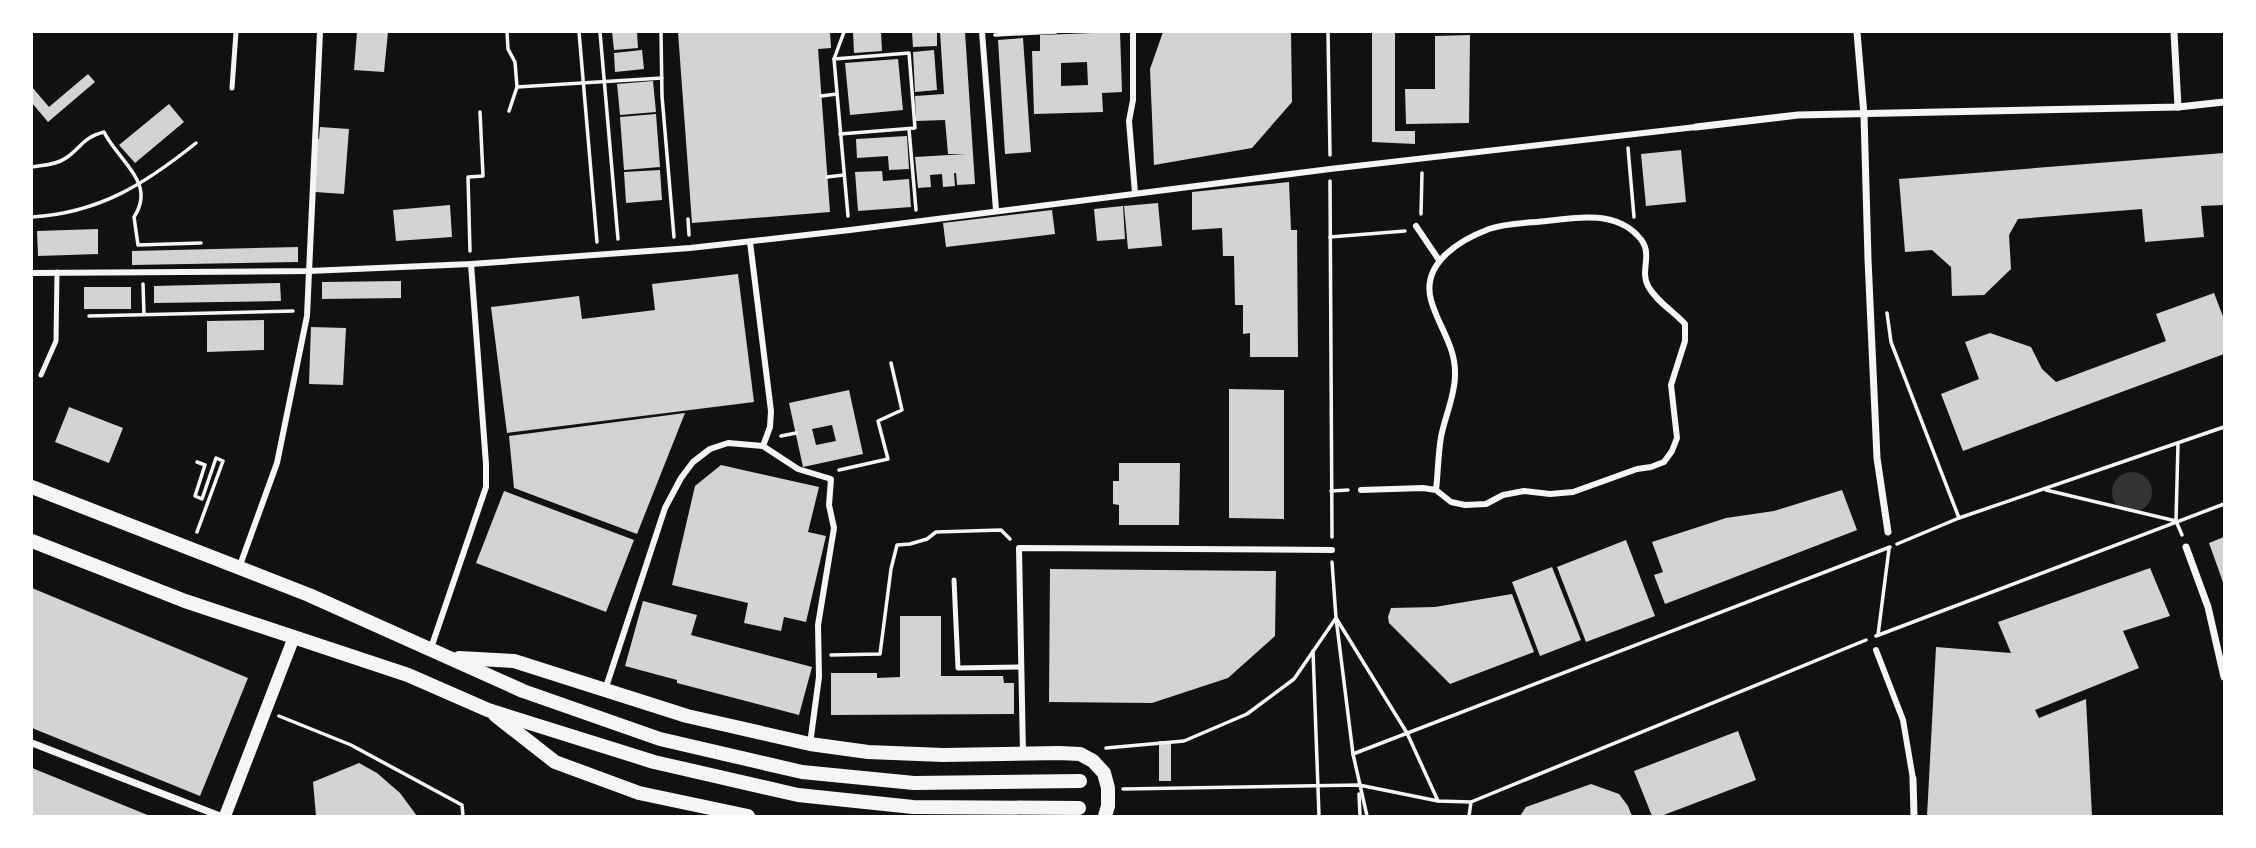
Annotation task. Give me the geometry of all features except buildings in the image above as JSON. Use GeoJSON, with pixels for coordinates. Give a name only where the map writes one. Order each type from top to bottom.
{"type":"FeatureCollection","features":[{"type":"Feature","properties":{"kind":"main road"},"geometry":{"type":"LineString","coordinates":[[32,487],[309,595],[523,691],[660,739],[802,772],[914,783],[1080,781]]}},
{"type":"Feature","properties":{"kind":"main road"},"geometry":{"type":"LineString","coordinates":[[32,541],[186,601],[408,676],[488,710],[654,762],[798,795],[913,807],[1079,808]]}},
{"type":"Feature","properties":{"kind":"main road"},"geometry":{"type":"LineString","coordinates":[[452,657],[514,661],[687,716],[810,744],[880,752],[943,755],[1080,754],[1093,761],[1104,773],[1108,788],[1105,817]]}},
{"type":"Feature","properties":{"kind":"main road"},"geometry":{"type":"LineString","coordinates":[[488,710],[555,762],[639,793],[748,817]]}},
{"type":"Feature","properties":{"kind":"street"},"geometry":{"type":"LineString","coordinates":[[239,568],[277,463],[307,310],[320,32]]}},
{"type":"Feature","properties":{"kind":"street"},"geometry":{"type":"LineString","coordinates":[[1133,32],[1133,100],[1129,121],[1135,193]]}},
{"type":"Feature","properties":{"kind":"street"},"geometry":{"type":"LineString","coordinates":[[1857,32],[1864,115],[1877,458],[1888,533]]}},
{"type":"Feature","properties":{"kind":"street"},"geometry":{"type":"LineString","coordinates":[[2174,32],[2178,107]]}},
{"type":"Feature","properties":{"kind":"street"},"geometry":{"type":"LineString","coordinates":[[982,33],[996,210]]}},
{"type":"Feature","properties":{"kind":"street"},"geometry":{"type":"LineString","coordinates":[[32,273],[309,271],[619,254],[750,242],[1330,169],[1798,115],[2178,107],[2224,102]]}},
{"type":"Feature","properties":{"kind":"street"},"geometry":{"type":"LineString","coordinates":[[1361,490],[1423,488],[1436,490],[1451,502],[1465,505],[1486,504],[1503,495],[1524,491],[1550,494],[1573,492],[1664,462],[1677,438],[1671,385],[1685,341],[1685,324],[1672,310],[1664,306],[1648,287],[1645,278],[1647,252],[1639,236],[1632,230],[1617,220],[1570,218],[1491,228],[1461,243],[1439,260],[1431,276],[1431,302],[1451,344],[1455,375],[1441,437],[1436,490]]}},
{"type":"Feature","properties":{"kind":"street"},"geometry":{"type":"LineString","coordinates":[[1416,226],[1439,260]]}},
{"type":"Feature","properties":{"kind":"street"},"geometry":{"type":"LineString","coordinates":[[750,242],[771,411],[770,426],[762,446]]}},
{"type":"Feature","properties":{"kind":"street"},"geometry":{"type":"LineString","coordinates":[[431,648],[486,487],[471,264]]}},
{"type":"Feature","properties":{"kind":"street"},"geometry":{"type":"LineString","coordinates":[[605,691],[665,508],[681,478],[693,462],[710,449],[728,443],[762,446],[798,469],[831,480],[828,505],[834,528],[818,625],[819,677],[810,744]]}},
{"type":"Feature","properties":{"kind":"street"},"geometry":{"type":"LineString","coordinates":[[2186,547],[2208,607],[2224,677]]}},
{"type":"Feature","properties":{"kind":"street"},"geometry":{"type":"LineString","coordinates":[[1023,754],[1019,548],[1332,550]]}},
{"type":"Feature","properties":{"kind":"street"},"geometry":{"type":"LineString","coordinates":[[32,743],[222,817],[294,637]]}},
{"type":"Feature","properties":{"kind":"street"},"geometry":{"type":"LineString","coordinates":[[1876,650],[1903,720],[1913,779],[1914,817]]}},
{"type":"Feature","properties":{"kind":"lane"},"geometry":{"type":"LineString","coordinates":[[232,88],[236,32]]}},
{"type":"Feature","properties":{"kind":"lane"},"geometry":{"type":"LineString","coordinates":[[41,375],[56,341],[57,272]]}},
{"type":"Feature","properties":{"kind":"lane"},"geometry":{"type":"LineString","coordinates":[[954,580],[958,668],[1021,667]]}},
{"type":"Feature","properties":{"kind":"path"},"geometry":{"type":"LineString","coordinates":[[507,32],[508,49],[515,62],[517,87],[509,111]]}},
{"type":"Feature","properties":{"kind":"path"},"geometry":{"type":"LineString","coordinates":[[579,32],[598,255]]}},
{"type":"Feature","properties":{"kind":"path"},"geometry":{"type":"LineString","coordinates":[[600,32],[619,254]]}},
{"type":"Feature","properties":{"kind":"path"},"geometry":{"type":"LineString","coordinates":[[661,32],[662,96],[675,249]]}},
{"type":"Feature","properties":{"kind":"path"},"geometry":{"type":"LineString","coordinates":[[844,32],[834,59],[850,230]]}},
{"type":"Feature","properties":{"kind":"path"},"geometry":{"type":"LineString","coordinates":[[982,33],[1056,32]]}},
{"type":"Feature","properties":{"kind":"path"},"geometry":{"type":"LineString","coordinates":[[1328,32],[1332,550],[1336,618],[1353,754],[1367,817]]}},
{"type":"Feature","properties":{"kind":"path"},"geometry":{"type":"LineString","coordinates":[[834,59],[909,53],[915,128],[840,134]]}},
{"type":"Feature","properties":{"kind":"path"},"geometry":{"type":"LineString","coordinates":[[517,87],[662,78]]}},
{"type":"Feature","properties":{"kind":"path"},"geometry":{"type":"LineString","coordinates":[[821,96],[837,94]]}},
{"type":"Feature","properties":{"kind":"path"},"geometry":{"type":"LineString","coordinates":[[471,264],[468,177],[483,176],[480,112]]}},
{"type":"Feature","properties":{"kind":"path"},"geometry":{"type":"LineString","coordinates":[[909,128],[917,221]]}},
{"type":"Feature","properties":{"kind":"path"},"geometry":{"type":"LineString","coordinates":[[32,167],[53,164],[65,158],[89,136],[104,132],[110,145],[130,166],[141,188],[141,206],[134,217],[138,244],[201,243]]}},
{"type":"Feature","properties":{"kind":"path"},"geometry":{"type":"LineString","coordinates":[[1627,135],[1635,211],[1632,230]]}},
{"type":"Feature","properties":{"kind":"path"},"geometry":{"type":"LineString","coordinates":[[32,217],[69,213],[99,204],[139,185],[196,143]]}},
{"type":"Feature","properties":{"kind":"path"},"geometry":{"type":"LineString","coordinates":[[1330,237],[1398,233],[1416,226],[1422,207],[1422,160]]}},
{"type":"Feature","properties":{"kind":"path"},"geometry":{"type":"LineString","coordinates":[[827,177],[844,175]]}},
{"type":"Feature","properties":{"kind":"path"},"geometry":{"type":"LineString","coordinates":[[144,284],[144,314]]}},
{"type":"Feature","properties":{"kind":"path"},"geometry":{"type":"LineString","coordinates":[[1886,309],[1891,342],[1959,518]]}},
{"type":"Feature","properties":{"kind":"path"},"geometry":{"type":"LineString","coordinates":[[89,316],[307,310]]}},
{"type":"Feature","properties":{"kind":"path"},"geometry":{"type":"LineString","coordinates":[[831,480],[840,470],[888,459],[878,421],[902,410],[891,363]]}},
{"type":"Feature","properties":{"kind":"path"},"geometry":{"type":"LineString","coordinates":[[1353,754],[1889,548],[1959,518],[2224,427]]}},
{"type":"Feature","properties":{"kind":"path"},"geometry":{"type":"LineString","coordinates":[[2176,521],[2178,443]]}},
{"type":"Feature","properties":{"kind":"path"},"geometry":{"type":"LineString","coordinates":[[191,550],[223,461],[216,458],[202,499],[195,496],[205,465],[197,462]]}},
{"type":"Feature","properties":{"kind":"path"},"geometry":{"type":"LineString","coordinates":[[2044,489],[2176,521]]}},
{"type":"Feature","properties":{"kind":"path"},"geometry":{"type":"LineString","coordinates":[[1108,788],[1142,790],[1359,785],[1438,801],[1471,802],[1878,635],[2224,504]]}},
{"type":"Feature","properties":{"kind":"path"},"geometry":{"type":"LineString","coordinates":[[819,655],[880,654],[891,569],[897,545],[927,539],[936,533],[1002,530],[1019,548]]}},
{"type":"Feature","properties":{"kind":"path"},"geometry":{"type":"LineString","coordinates":[[1876,650],[1889,548]]}},
{"type":"Feature","properties":{"kind":"path"},"geometry":{"type":"LineString","coordinates":[[1336,618],[1407,733],[1438,801]]}},
{"type":"Feature","properties":{"kind":"path"},"geometry":{"type":"LineString","coordinates":[[1097,749],[1184,741],[1247,714],[1294,679],[1336,618]]}},
{"type":"Feature","properties":{"kind":"path"},"geometry":{"type":"LineString","coordinates":[[1313,651],[1319,817]]}},
{"type":"Feature","properties":{"kind":"path"},"geometry":{"type":"LineString","coordinates":[[265,711],[351,745],[461,805],[463,817]]}},
{"type":"Feature","properties":{"kind":"path"},"geometry":{"type":"LineString","coordinates":[[1359,785],[1360,817]]}},
{"type":"Feature","properties":{"kind":"path"},"geometry":{"type":"LineString","coordinates":[[1469,817],[1471,802]]}},
{"type":"Feature","properties":{"kind":"shaded area"},"geometry":{"type":"Polygon","coordinates":[[[2132,472],[2146,478],[2152,492],[2146,506],[2132,512],[2118,506],[2112,492],[2118,478],[2132,472]]]}}]}
